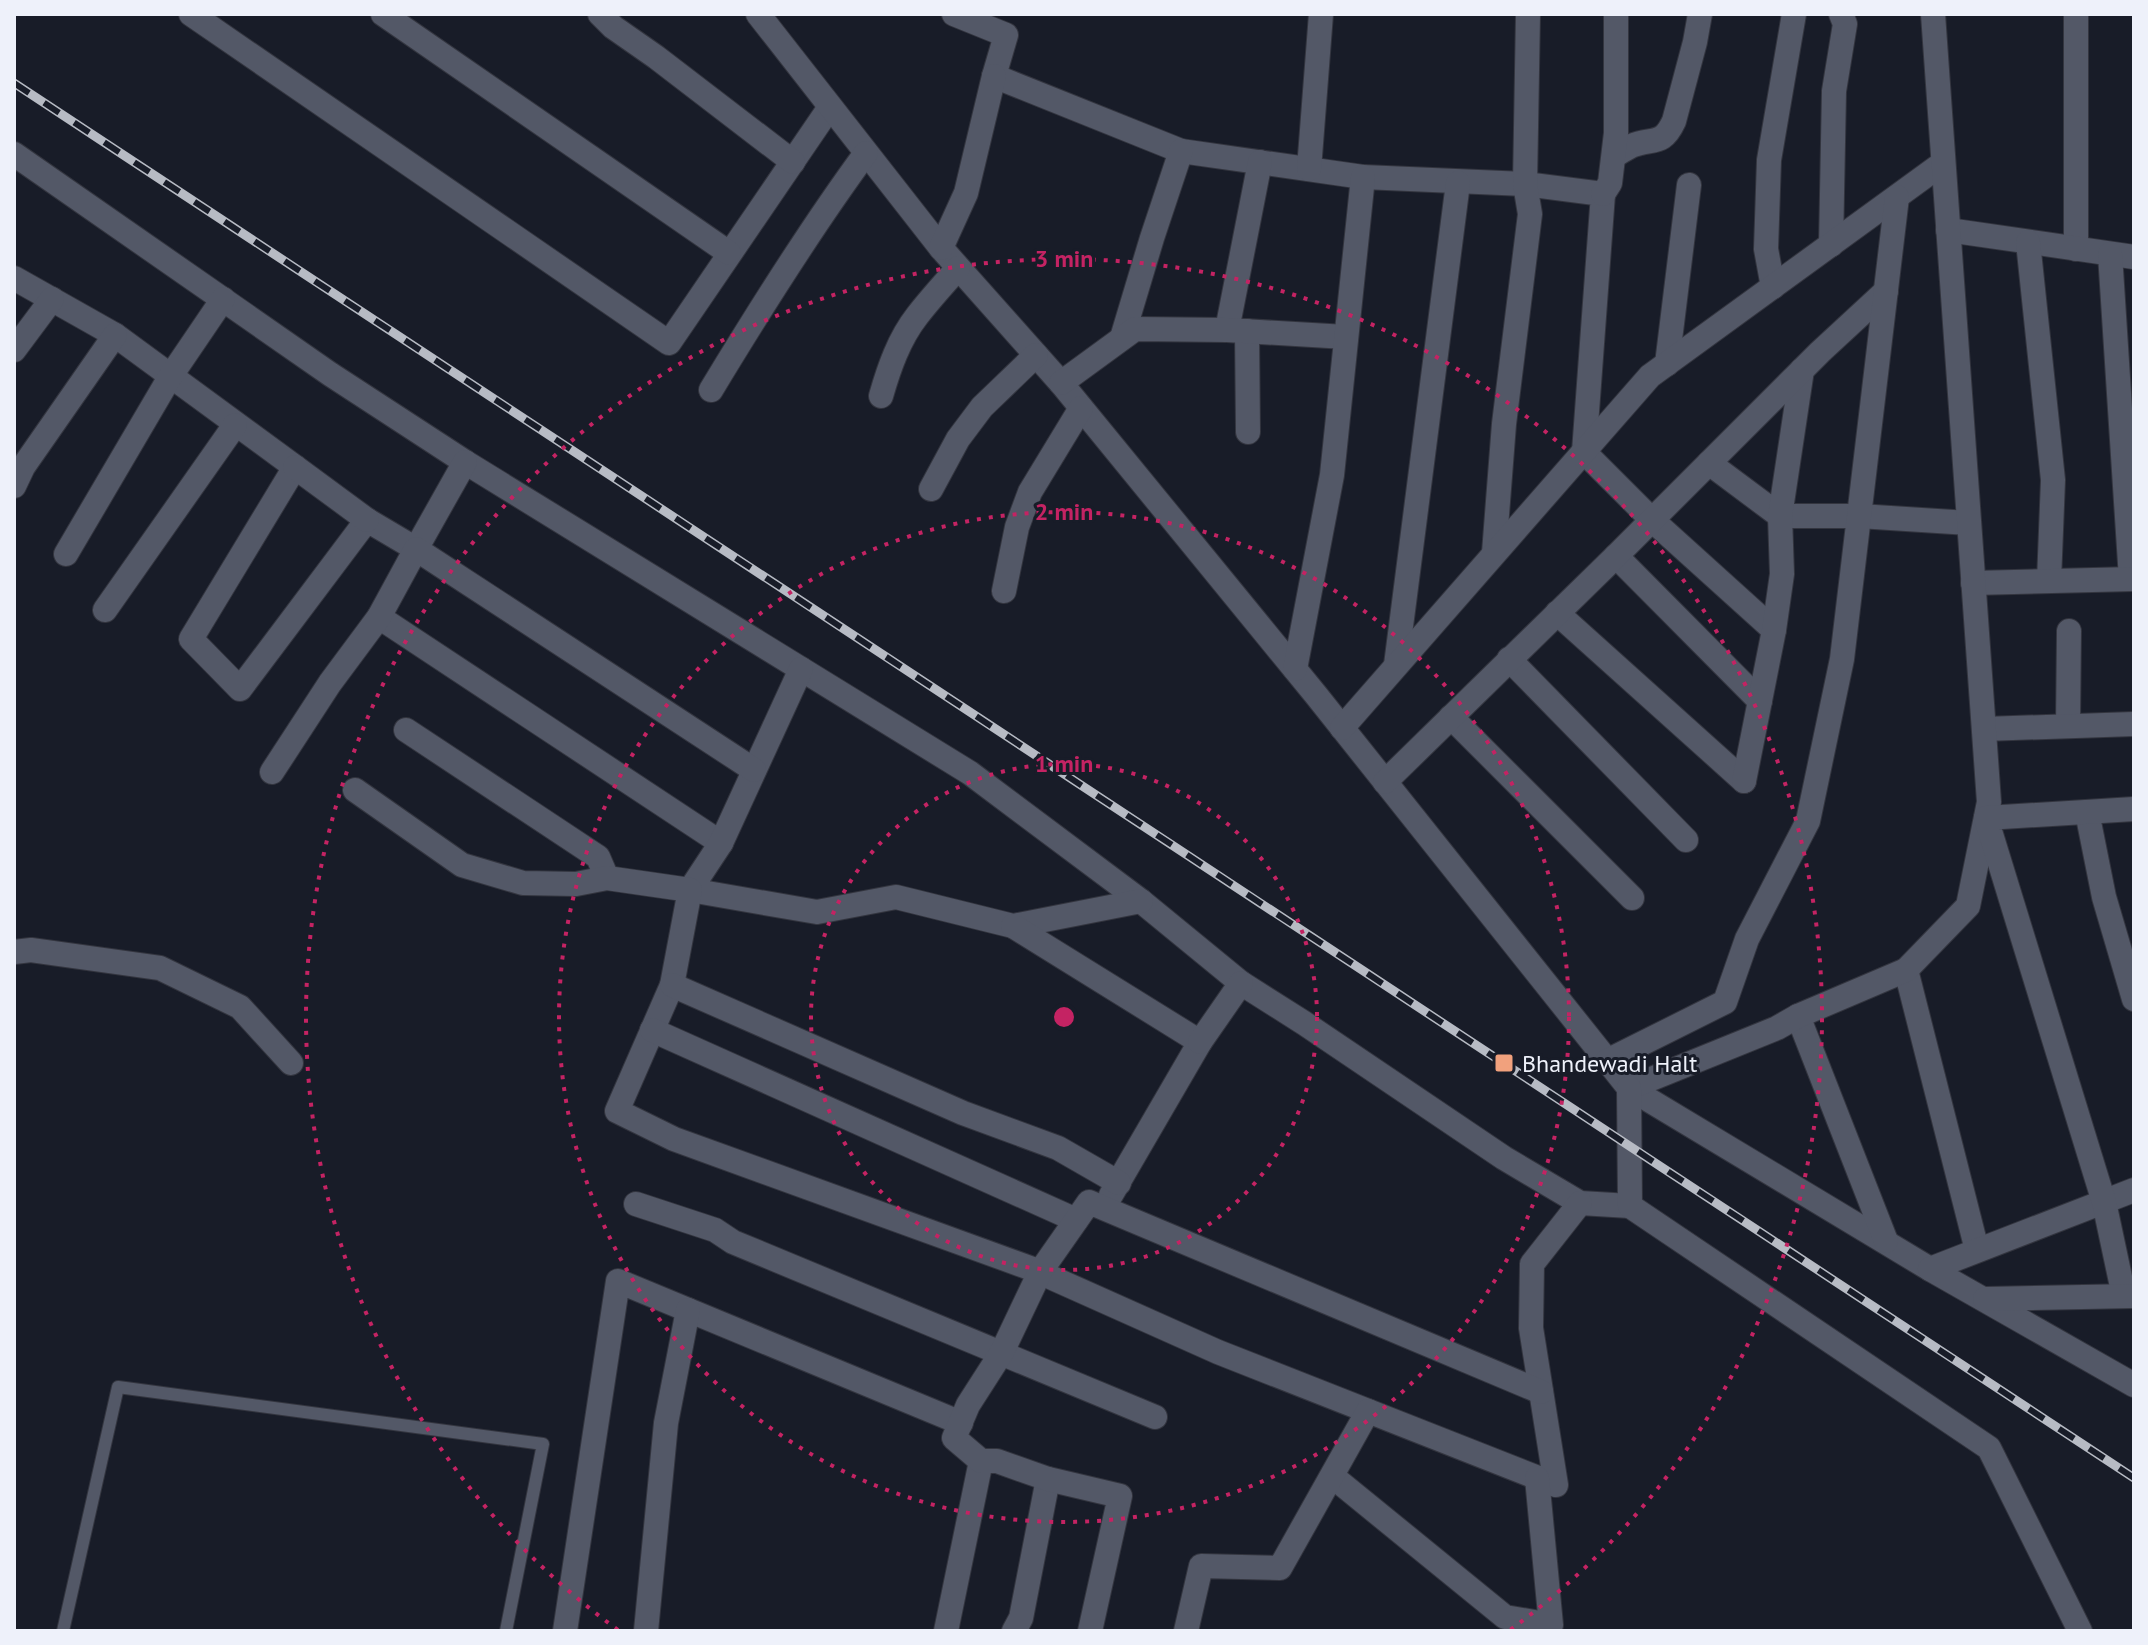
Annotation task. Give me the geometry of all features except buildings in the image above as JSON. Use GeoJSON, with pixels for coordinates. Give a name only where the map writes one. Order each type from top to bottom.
{"type":"FeatureCollection","features":[{"type":"Feature","properties":{"kind":"street"},"geometry":{"type":"LineString","coordinates":[[191,14],[669,343],[830,107]]}},
{"type":"Feature","properties":{"kind":"street"},"geometry":{"type":"LineString","coordinates":[[383,14],[729,253]]}},
{"type":"Feature","properties":{"kind":"street"},"geometry":{"type":"LineString","coordinates":[[600,14],[613,27],[793,162]]}},
{"type":"Feature","properties":{"kind":"street"},"geometry":{"type":"LineString","coordinates":[[758,14],[941,248],[1061,383],[1295,669],[1629,1088],[1930,1269],[2134,1385]]}},
{"type":"Feature","properties":{"kind":"street"},"geometry":{"type":"LineString","coordinates":[[941,248],[966,193],[1008,24],[954,14]]}},
{"type":"Feature","properties":{"kind":"street"},"geometry":{"type":"LineString","coordinates":[[1309,169],[1321,14]]}},
{"type":"Feature","properties":{"kind":"street"},"geometry":{"type":"LineString","coordinates":[[1494,553],[1504,424],[1530,214],[1525,184],[1528,14]]}},
{"type":"Feature","properties":{"kind":"street"},"geometry":{"type":"LineString","coordinates":[[1616,14],[1616,133],[1610,183],[1603,194],[1584,452],[1651,519],[1774,630]]}},
{"type":"Feature","properties":{"kind":"street"},"geometry":{"type":"LineString","coordinates":[[1614,156],[1633,145],[1660,140],[1669,132],[1700,14]]}},
{"type":"Feature","properties":{"kind":"street"},"geometry":{"type":"LineString","coordinates":[[1773,287],[1766,249],[1769,160],[1794,14]]}},
{"type":"Feature","properties":{"kind":"street"},"geometry":{"type":"LineString","coordinates":[[1831,245],[1834,91],[1845,24],[1841,14]]}},
{"type":"Feature","properties":{"kind":"street"},"geometry":{"type":"LineString","coordinates":[[1629,1088],[1777,1028],[1906,970],[1968,906],[1989,802],[1933,14]]}},
{"type":"Feature","properties":{"kind":"street"},"geometry":{"type":"LineString","coordinates":[[2076,14],[2076,249]]}},
{"type":"Feature","properties":{"kind":"street"},"geometry":{"type":"LineString","coordinates":[[994,76],[1181,151],[1363,177],[1525,184],[1603,194]]}},
{"type":"Feature","properties":{"kind":"street"},"geometry":{"type":"LineString","coordinates":[[1122,338],[1181,151]]}},
{"type":"Feature","properties":{"kind":"street"},"geometry":{"type":"LineString","coordinates":[[711,390],[794,256],[866,153]]}},
{"type":"Feature","properties":{"kind":"street"},"geometry":{"type":"LineString","coordinates":[[14,154],[330,374],[465,462],[970,773],[1141,901],[1241,983],[1504,1158],[1580,1203],[1630,1206],[1989,1448],[2080,1631]]}},
{"type":"Feature","properties":{"kind":"street"},"geometry":{"type":"LineString","coordinates":[[1248,432],[1237,330],[1260,162]]}},
{"type":"Feature","properties":{"kind":"street"},"geometry":{"type":"LineString","coordinates":[[1342,728],[1650,376],[1943,163]]}},
{"type":"Feature","properties":{"kind":"street"},"geometry":{"type":"LineString","coordinates":[[1295,669],[1332,475],[1363,177]]}},
{"type":"Feature","properties":{"kind":"street"},"geometry":{"type":"LineString","coordinates":[[1396,665],[1458,183]]}},
{"type":"Feature","properties":{"kind":"street"},"geometry":{"type":"LineString","coordinates":[[1667,364],[1689,185]]}},
{"type":"Feature","properties":{"kind":"street"},"geometry":{"type":"LineString","coordinates":[[1607,1061],[1725,1002],[1747,939],[1808,821],[1842,659],[1897,197]]}},
{"type":"Feature","properties":{"kind":"street"},"geometry":{"type":"LineString","coordinates":[[1948,230],[2122,255],[2132,579],[1973,583]]}},
{"type":"Feature","properties":{"kind":"street"},"geometry":{"type":"LineString","coordinates":[[2028,242],[2053,480],[2049,581]]}},
{"type":"Feature","properties":{"kind":"street"},"geometry":{"type":"LineString","coordinates":[[881,396],[900,342],[915,317],[958,268]]}},
{"type":"Feature","properties":{"kind":"street"},"geometry":{"type":"LineString","coordinates":[[14,278],[115,335],[367,520],[754,770]]}},
{"type":"Feature","properties":{"kind":"street"},"geometry":{"type":"LineString","coordinates":[[1385,782],[1886,291]]}},
{"type":"Feature","properties":{"kind":"street"},"geometry":{"type":"LineString","coordinates":[[14,350],[52,299]]}},
{"type":"Feature","properties":{"kind":"street"},"geometry":{"type":"LineString","coordinates":[[66,554],[170,377],[223,299]]}},
{"type":"Feature","properties":{"kind":"street"},"geometry":{"type":"LineString","coordinates":[[1061,383],[1135,329],[1237,330],[1346,337]]}},
{"type":"Feature","properties":{"kind":"street"},"geometry":{"type":"LineString","coordinates":[[14,486],[23,467],[115,335]]}},
{"type":"Feature","properties":{"kind":"street"},"geometry":{"type":"LineString","coordinates":[[931,489],[958,439],[982,407],[1036,355]]}},
{"type":"Feature","properties":{"kind":"street"},"geometry":{"type":"LineString","coordinates":[[1557,613],[1744,781],[1782,574],[1780,516],[1802,370]]}},
{"type":"Feature","properties":{"kind":"street"},"geometry":{"type":"LineString","coordinates":[[1004,591],[1017,527],[1030,492],[1081,408]]}},
{"type":"Feature","properties":{"kind":"street"},"geometry":{"type":"LineString","coordinates":[[105,610],[235,425]]}},
{"type":"Feature","properties":{"kind":"street"},"geometry":{"type":"LineString","coordinates":[[272,772],[330,683],[379,617],[465,462]]}},
{"type":"Feature","properties":{"kind":"street"},"geometry":{"type":"LineString","coordinates":[[1709,463],[1780,516],[1859,516],[1969,523]]}},
{"type":"Feature","properties":{"kind":"street"},"geometry":{"type":"LineString","coordinates":[[295,467],[191,639],[240,689],[367,520]]}},
{"type":"Feature","properties":{"kind":"street"},"geometry":{"type":"LineString","coordinates":[[1616,556],[1760,701]]}},
{"type":"Feature","properties":{"kind":"street"},"geometry":{"type":"LineString","coordinates":[[379,617],[721,843]]}},
{"type":"Feature","properties":{"kind":"street"},"geometry":{"type":"LineString","coordinates":[[2068,726],[2069,631]]}},
{"type":"Feature","properties":{"kind":"street"},"geometry":{"type":"LineString","coordinates":[[1509,659],[1686,840]]}},
{"type":"Feature","properties":{"kind":"street"},"geometry":{"type":"LineString","coordinates":[[801,669],[721,843],[690,890],[672,985],[617,1111],[674,1139],[1040,1272],[1218,1352],[1556,1485],[1531,1328],[1532,1264],[1580,1203]]}},
{"type":"Feature","properties":{"kind":"street"},"geometry":{"type":"LineString","coordinates":[[1451,717],[1632,898]]}},
{"type":"Feature","properties":{"kind":"street"},"geometry":{"type":"LineString","coordinates":[[1984,729],[2134,724]]}},
{"type":"Feature","properties":{"kind":"street"},"geometry":{"type":"LineString","coordinates":[[406,730],[598,857],[607,878]]}},
{"type":"Feature","properties":{"kind":"street"},"geometry":{"type":"LineString","coordinates":[[355,790],[462,865],[523,883],[576,884],[607,878],[817,912],[896,897],[1013,926],[1200,1042]]}},
{"type":"Feature","properties":{"kind":"street"},"geometry":{"type":"LineString","coordinates":[[1986,818],[2134,809]]}},
{"type":"Feature","properties":{"kind":"street"},"geometry":{"type":"LineString","coordinates":[[2087,812],[2104,897],[2134,999]]}},
{"type":"Feature","properties":{"kind":"street"},"geometry":{"type":"LineString","coordinates":[[1982,1299],[2129,1296],[2104,1202],[1986,818]]}},
{"type":"Feature","properties":{"kind":"street"},"geometry":{"type":"LineString","coordinates":[[1013,926],[1141,901]]}},
{"type":"Feature","properties":{"kind":"street"},"geometry":{"type":"LineString","coordinates":[[14,952],[31,950],[160,968],[240,1007],[291,1063]]}},
{"type":"Feature","properties":{"kind":"street"},"geometry":{"type":"LineString","coordinates":[[1906,970],[1977,1250]]}},
{"type":"Feature","properties":{"kind":"street"},"geometry":{"type":"LineString","coordinates":[[1102,1207],[1200,1042],[1241,983]]}},
{"type":"Feature","properties":{"kind":"street"},"geometry":{"type":"LineString","coordinates":[[672,985],[963,1113],[1058,1148],[1119,1183]]}},
{"type":"Feature","properties":{"kind":"street"},"geometry":{"type":"LineString","coordinates":[[1798,1016],[1886,1241]]}},
{"type":"Feature","properties":{"kind":"street"},"geometry":{"type":"LineString","coordinates":[[652,1030],[1076,1220]]}},
{"type":"Feature","properties":{"kind":"street"},"geometry":{"type":"LineString","coordinates":[[1629,1088],[1630,1206]]}},
{"type":"Feature","properties":{"kind":"street"},"geometry":{"type":"LineString","coordinates":[[1930,1269],[2134,1190]]}},
{"type":"Feature","properties":{"kind":"street"},"geometry":{"type":"LineString","coordinates":[[1090,1631],[1120,1496],[1048,1479],[997,1461],[981,1461],[954,1438],[968,1405],[1002,1352],[1040,1272],[1089,1202],[1541,1392]]}},
{"type":"Feature","properties":{"kind":"street"},"geometry":{"type":"LineString","coordinates":[[636,1204],[715,1230],[733,1242],[1155,1417]]}},
{"type":"Feature","properties":{"kind":"street"},"geometry":{"type":"LineString","coordinates":[[565,1631],[618,1281],[961,1423]]}},
{"type":"Feature","properties":{"kind":"street"},"geometry":{"type":"LineString","coordinates":[[646,1631],[666,1423],[688,1310]]}},
{"type":"Feature","properties":{"kind":"street"},"geometry":{"type":"LineString","coordinates":[[1186,1631],[1201,1566],[1280,1568],[1368,1411]]}},
{"type":"Feature","properties":{"kind":"street"},"geometry":{"type":"LineString","coordinates":[[946,1631],[981,1461]]}},
{"type":"Feature","properties":{"kind":"street"},"geometry":{"type":"LineString","coordinates":[[1332,1476],[1505,1617],[1551,1625],[1537,1478]]}},
{"type":"Feature","properties":{"kind":"street"},"geometry":{"type":"LineString","coordinates":[[1014,1631],[1021,1618],[1048,1479]]}},
{"type":"Feature","properties":{"kind":"lane"},"geometry":{"type":"LineString","coordinates":[[63,1631],[118,1387],[543,1444],[506,1631]]}},
{"type":"Feature","properties":{"kind":"railway"},"geometry":{"type":"LineString","coordinates":[[14,83],[2134,1478]]}},
{"type":"Feature","properties":{"kind":"place","name":"Bhandewadi Halt"},"geometry":{"type":"Point","coordinates":[1504,1063]}}]}
